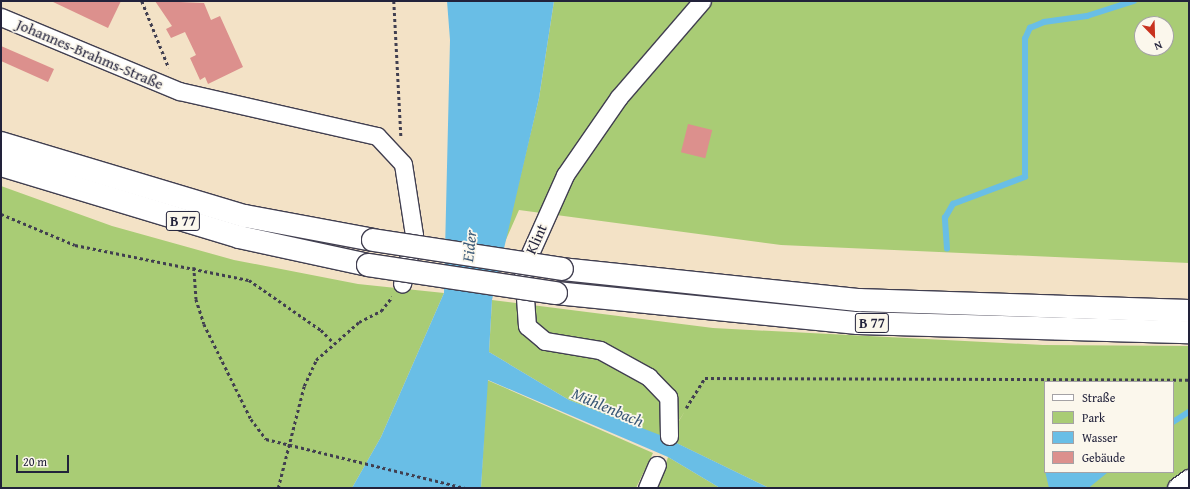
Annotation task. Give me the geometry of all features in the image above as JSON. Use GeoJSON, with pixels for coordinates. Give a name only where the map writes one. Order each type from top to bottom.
{"type":"FeatureCollection","features":[{"type":"Feature","properties":{"kind":"highway","name":"B 77"},"geometry":{"type":"LineString","coordinates":[[1,143],[244,216],[373,240],[562,269],[858,300],[1189,311]]}},
{"type":"Feature","properties":{"kind":"highway","name":"B 77"},"geometry":{"type":"LineString","coordinates":[[1,165],[239,237],[368,265],[556,293],[858,323],[1189,332]]}},
{"type":"Feature","properties":{"kind":"street","name":"Klint"},"geometry":{"type":"LineString","coordinates":[[669,436],[668,397],[649,377],[600,350],[545,341],[527,326],[523,268],[566,175],[619,97],[702,1]]}},
{"type":"Feature","properties":{"kind":"street","name":"Johannes-Brahms-Straße"},"geometry":{"type":"LineString","coordinates":[[1,17],[178,91],[378,136],[403,164]]}},
{"type":"Feature","properties":{"kind":"street"},"geometry":{"type":"LineString","coordinates":[[402,284],[414,236],[403,164]]}},
{"type":"Feature","properties":{"kind":"street"},"geometry":{"type":"LineString","coordinates":[[647,488],[657,465]]}},
{"type":"Feature","properties":{"kind":"street"},"geometry":{"type":"LineString","coordinates":[[1178,488],[1189,480]]}},
{"type":"Feature","properties":{"kind":"path"},"geometry":{"type":"LineString","coordinates":[[142,1],[178,91]]}},
{"type":"Feature","properties":{"kind":"path"},"geometry":{"type":"LineString","coordinates":[[394,1],[403,164]]}},
{"type":"Feature","properties":{"kind":"path"},"geometry":{"type":"LineString","coordinates":[[1,214],[75,245],[194,267],[249,280],[321,330],[332,342]]}},
{"type":"Feature","properties":{"kind":"path"},"geometry":{"type":"LineString","coordinates":[[194,267],[196,300],[204,324],[244,407],[266,439],[466,488]]}},
{"type":"Feature","properties":{"kind":"path"},"geometry":{"type":"LineString","coordinates":[[278,488],[304,386],[316,360],[332,342],[359,322],[381,311],[402,284]]}},
{"type":"Feature","properties":{"kind":"path"},"geometry":{"type":"LineString","coordinates":[[685,411],[705,378],[1189,380]]}},
{"type":"Feature","properties":{"kind":"green space"},"geometry":{"type":"Polygon","coordinates":[[[554,1],[1189,1],[1189,263],[781,245],[519,210],[504,244],[539,98],[554,1]]]}},
{"type":"Feature","properties":{"kind":"green space"},"geometry":{"type":"Polygon","coordinates":[[[1,186],[112,226],[234,260],[358,284],[444,293],[381,437],[352,488],[1,488],[1,186]]]}},
{"type":"Feature","properties":{"kind":"green space"},"geometry":{"type":"Polygon","coordinates":[[[492,300],[713,328],[1043,345],[1189,346],[1189,488],[769,488],[668,439],[685,411],[667,439],[569,400],[489,352],[492,300]]]}},
{"type":"Feature","properties":{"kind":"green space"},"geometry":{"type":"Polygon","coordinates":[[[487,380],[653,453],[636,488],[481,488],[487,380]]]}},
{"type":"Feature","properties":{"kind":"green space"},"geometry":{"type":"Polygon","coordinates":[[[668,457],[720,488],[658,488],[668,457]]]}},
{"type":"Feature","properties":{"kind":"water","name":"Eider"},"geometry":{"type":"Polygon","coordinates":[[[447,1],[554,1],[539,98],[492,300],[489,352],[569,400],[660,435],[769,488],[720,488],[668,457],[488,380],[481,488],[352,488],[381,437],[444,293],[450,40],[447,1]]]}},
{"type":"Feature","properties":{"kind":"water"},"geometry":{"type":"Polygon","coordinates":[[[1045,473],[1103,473],[1084,488],[1049,488],[1045,473]]]}},
{"type":"Feature","properties":{"kind":"building"},"geometry":{"type":"Polygon","coordinates":[[[51,1],[121,1],[108,28],[51,1]]]}},
{"type":"Feature","properties":{"kind":"building"},"geometry":{"type":"Polygon","coordinates":[[[155,1],[204,3],[211,20],[220,16],[243,67],[208,84],[205,77],[200,80],[190,58],[196,55],[185,32],[171,38],[166,29],[172,26],[155,1]]]}},
{"type":"Feature","properties":{"kind":"building"},"geometry":{"type":"Polygon","coordinates":[[[1,46],[54,69],[48,82],[1,61],[1,46]]]}},
{"type":"Feature","properties":{"kind":"building"},"geometry":{"type":"Polygon","coordinates":[[[688,124],[712,130],[705,158],[681,152],[688,124]]]}},
{"type":"Feature","properties":{"kind":"waterway"},"geometry":{"type":"LineString","coordinates":[[947,249],[945,218],[953,204],[1025,177],[1025,39],[1030,28],[1044,22],[1087,16],[1134,1]]}},
{"type":"Feature","properties":{"kind":"waterway"},"geometry":{"type":"LineString","coordinates":[[1174,421],[1189,412]]}},
{"type":"Feature","properties":{"kind":"waterway"},"geometry":{"type":"LineString","coordinates":[[1084,488],[1103,473]]}},
{"type":"Feature","properties":{"kind":"water label","name":"Mühlenbach"},"geometry":{"type":"Point","coordinates":[608,407]}}]}
